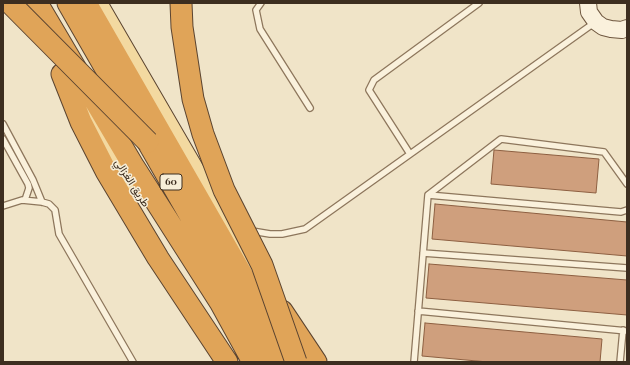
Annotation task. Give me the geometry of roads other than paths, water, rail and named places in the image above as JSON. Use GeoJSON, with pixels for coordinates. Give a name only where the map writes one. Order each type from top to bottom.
{"type":"FeatureCollection","features":[{"type":"Feature","properties":{"kind":"highway"},"geometry":{"type":"LineString","coordinates":[[10,3],[148,142]]}},
{"type":"Feature","properties":{"kind":"highway","name":"60"},"geometry":{"type":"LineString","coordinates":[[68,3],[274,362]]}},
{"type":"Feature","properties":{"kind":"highway","name":"60"},"geometry":{"type":"LineString","coordinates":[[86,3],[293,362]]}},
{"type":"Feature","properties":{"kind":"highway"},"geometry":{"type":"LineString","coordinates":[[181,3],[182,27],[193,99],[203,134],[224,190],[262,265],[296,362]]}},
{"type":"Feature","properties":{"kind":"highway"},"geometry":{"type":"LineString","coordinates":[[42,11],[134,167],[220,302],[253,362]]}},
{"type":"Feature","properties":{"kind":"highway"},"geometry":{"type":"LineString","coordinates":[[62,74],[81,122],[106,170],[158,258],[227,362]]}},
{"type":"Feature","properties":{"kind":"highway"},"geometry":{"type":"LineString","coordinates":[[228,227],[316,362]]}},
{"type":"Feature","properties":{"kind":"main road","name":"طريق الغزالي"},"geometry":{"type":"LineString","coordinates":[[19,3],[62,74],[247,362]]}},
{"type":"Feature","properties":{"kind":"main road"},"geometry":{"type":"LineString","coordinates":[[98,3],[307,362]]}},
{"type":"Feature","properties":{"kind":"street"},"geometry":{"type":"LineString","coordinates":[[588,3],[589,12],[596,22],[603,27],[622,30],[627,28]]}},
{"type":"Feature","properties":{"kind":"street"},"geometry":{"type":"LineString","coordinates":[[611,29],[627,40]]}},
{"type":"Feature","properties":{"kind":"lane"},"geometry":{"type":"LineString","coordinates":[[261,3],[256,10],[260,29],[310,108]]}},
{"type":"Feature","properties":{"kind":"lane"},"geometry":{"type":"LineString","coordinates":[[410,154],[369,90],[374,80],[478,3]]}},
{"type":"Feature","properties":{"kind":"lane"},"geometry":{"type":"LineString","coordinates":[[228,227],[264,233],[282,234],[305,230],[596,22]]}},
{"type":"Feature","properties":{"kind":"lane"},"geometry":{"type":"LineString","coordinates":[[3,124],[33,180],[42,202]]}},
{"type":"Feature","properties":{"kind":"lane"},"geometry":{"type":"LineString","coordinates":[[3,139],[28,184],[28,191],[25,200]]}},
{"type":"Feature","properties":{"kind":"lane"},"geometry":{"type":"LineString","coordinates":[[414,362],[428,195],[501,139],[604,152],[627,184]]}},
{"type":"Feature","properties":{"kind":"lane"},"geometry":{"type":"LineString","coordinates":[[428,195],[621,212],[627,210]]}},
{"type":"Feature","properties":{"kind":"lane"},"geometry":{"type":"LineString","coordinates":[[3,206],[25,200],[49,204],[55,210],[59,234],[133,362]]}},
{"type":"Feature","properties":{"kind":"lane"},"geometry":{"type":"LineString","coordinates":[[423,253],[627,268]]}},
{"type":"Feature","properties":{"kind":"lane"},"geometry":{"type":"LineString","coordinates":[[418,312],[625,330],[620,362]]}}]}
